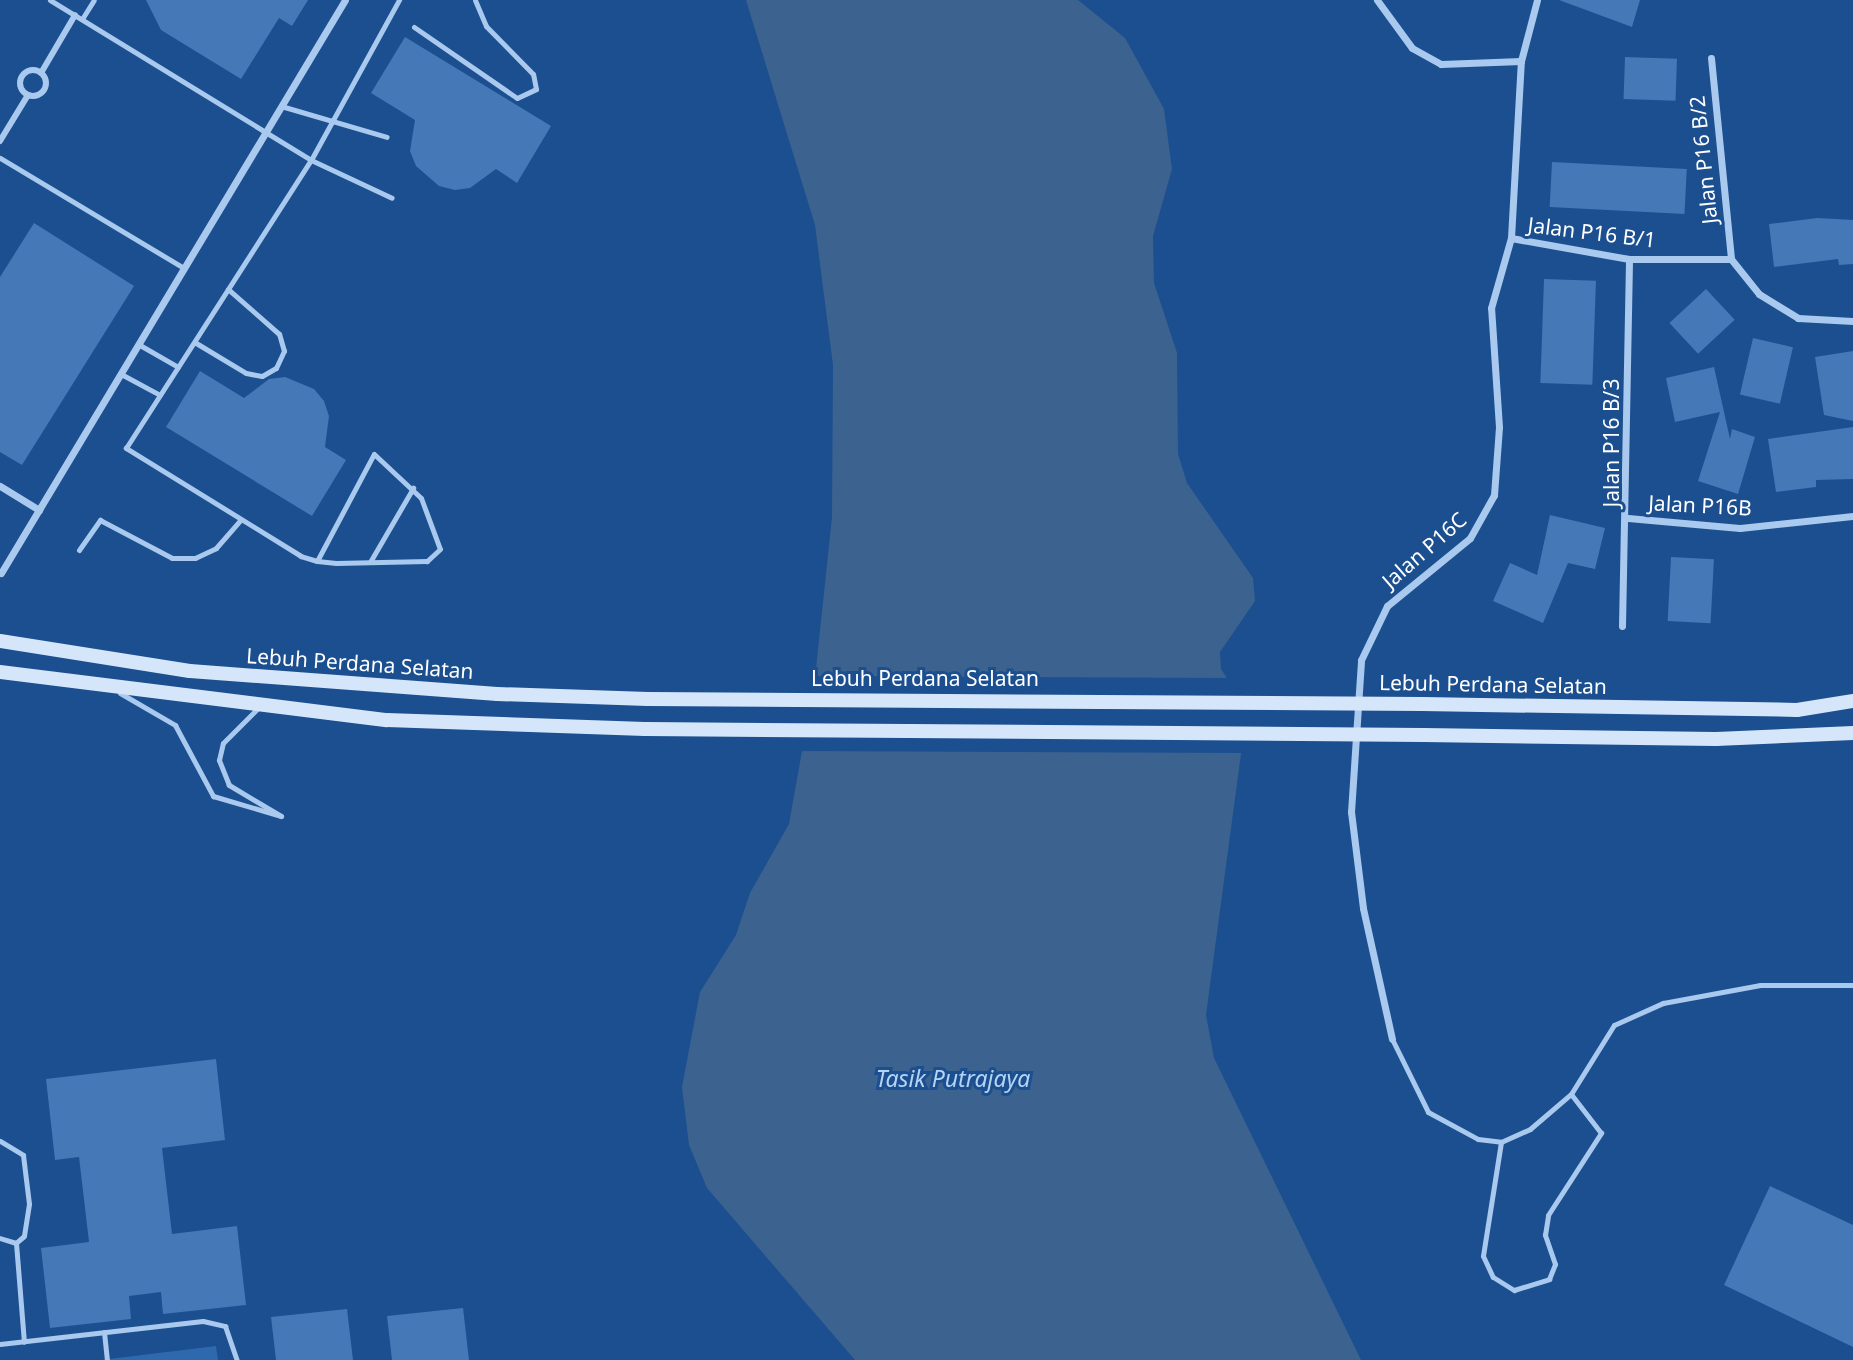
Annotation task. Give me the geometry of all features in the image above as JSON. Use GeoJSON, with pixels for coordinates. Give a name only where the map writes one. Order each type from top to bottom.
{"type":"FeatureCollection","features":[{"type":"Feature","properties":{"kind":"main road","name":"Lebuh Perdana Selatan"},"geometry":{"type":"LineString","coordinates":[[0,641],[190,671],[497,695],[648,699],[1422,704],[1797,710],[1853,701]]}},
{"type":"Feature","properties":{"kind":"main road"},"geometry":{"type":"LineString","coordinates":[[0,672],[112,689],[387,720],[645,729],[1716,739],[1853,733]]}},
{"type":"Feature","properties":{"kind":"street"},"geometry":{"type":"LineString","coordinates":[[1,573],[345,0]]}},
{"type":"Feature","properties":{"kind":"street"},"geometry":{"type":"LineString","coordinates":[[1377,0],[1412,48],[1441,64],[1521,61]]}},
{"type":"Feature","properties":{"kind":"street","name":"Jalan P16C"},"geometry":{"type":"LineString","coordinates":[[1392,1039],[1363,908],[1351,811],[1362,660],[1387,606],[1470,538],[1489,509],[1499,427],[1491,309],[1511,239],[1521,61],[1536,0]]}},
{"type":"Feature","properties":{"kind":"street"},"geometry":{"type":"LineString","coordinates":[[28,95],[22,76],[41,73],[78,17]]}},
{"type":"Feature","properties":{"kind":"street","name":"Jalan P16 B/2"},"geometry":{"type":"LineString","coordinates":[[1711,58],[1731,259]]}},
{"type":"Feature","properties":{"kind":"street"},"geometry":{"type":"LineString","coordinates":[[0,141],[28,95],[45,88],[41,73]]}},
{"type":"Feature","properties":{"kind":"street","name":"Jalan P16 B/1"},"geometry":{"type":"LineString","coordinates":[[1511,239],[1629,259],[1731,259]]}},
{"type":"Feature","properties":{"kind":"street","name":"Jalan P16 B/3"},"geometry":{"type":"LineString","coordinates":[[1622,626],[1628,518],[1629,259]]}},
{"type":"Feature","properties":{"kind":"street"},"geometry":{"type":"LineString","coordinates":[[1731,259],[1759,294],[1798,318],[1853,321]]}},
{"type":"Feature","properties":{"kind":"street"},"geometry":{"type":"LineString","coordinates":[[0,486],[39,510]]}},
{"type":"Feature","properties":{"kind":"street","name":"Jalan P16B"},"geometry":{"type":"LineString","coordinates":[[1628,518],[1740,528],[1853,516]]}},
{"type":"Feature","properties":{"kind":"lane"},"geometry":{"type":"LineString","coordinates":[[50,0],[311,160],[392,198]]}},
{"type":"Feature","properties":{"kind":"lane"},"geometry":{"type":"LineString","coordinates":[[78,17],[94,0]]}},
{"type":"Feature","properties":{"kind":"lane"},"geometry":{"type":"LineString","coordinates":[[317,561],[374,454],[413,488],[437,538],[437,557],[369,562],[317,561],[240,520],[126,448],[196,343],[311,160],[399,0]]}},
{"type":"Feature","properties":{"kind":"lane"},"geometry":{"type":"LineString","coordinates":[[414,27],[517,97],[536,89],[533,75],[486,26],[475,0]]}},
{"type":"Feature","properties":{"kind":"lane"},"geometry":{"type":"LineString","coordinates":[[281,106],[333,117],[387,136]]}},
{"type":"Feature","properties":{"kind":"lane"},"geometry":{"type":"LineString","coordinates":[[0,158],[184,268]]}},
{"type":"Feature","properties":{"kind":"lane"},"geometry":{"type":"LineString","coordinates":[[196,343],[246,373],[262,376],[276,368],[284,351],[279,334],[228,289]]}},
{"type":"Feature","properties":{"kind":"lane"},"geometry":{"type":"LineString","coordinates":[[138,344],[178,367]]}},
{"type":"Feature","properties":{"kind":"lane"},"geometry":{"type":"LineString","coordinates":[[121,373],[160,395]]}},
{"type":"Feature","properties":{"kind":"lane"},"geometry":{"type":"LineString","coordinates":[[369,562],[413,488]]}},
{"type":"Feature","properties":{"kind":"lane"},"geometry":{"type":"LineString","coordinates":[[79,550],[100,520],[172,558],[195,558],[216,548],[240,520]]}},
{"type":"Feature","properties":{"kind":"lane"},"geometry":{"type":"LineString","coordinates":[[112,689],[156,708],[175,725],[214,796],[281,816],[229,785],[219,760],[223,743],[260,706]]}},
{"type":"Feature","properties":{"kind":"lane"},"geometry":{"type":"LineString","coordinates":[[1392,1039],[1428,1112],[1478,1139],[1502,1142],[1530,1129],[1570,1094],[1614,1025],[1663,1003],[1760,985],[1853,985]]}},
{"type":"Feature","properties":{"kind":"lane"},"geometry":{"type":"LineString","coordinates":[[1502,1142],[1483,1256],[1493,1277],[1514,1290],[1549,1279],[1555,1264],[1545,1235],[1548,1215],[1601,1133],[1570,1094]]}},
{"type":"Feature","properties":{"kind":"lane"},"geometry":{"type":"LineString","coordinates":[[0,1141],[18,1148],[27,1170],[28,1225],[16,1243],[24,1342]]}},
{"type":"Feature","properties":{"kind":"lane"},"geometry":{"type":"LineString","coordinates":[[0,1238],[16,1243]]}},
{"type":"Feature","properties":{"kind":"lane"},"geometry":{"type":"LineString","coordinates":[[0,1344],[203,1321],[225,1326],[237,1360]]}},
{"type":"Feature","properties":{"kind":"lane"},"geometry":{"type":"LineString","coordinates":[[104,1332],[107,1360]]}},
{"type":"Feature","properties":{"kind":"shaded area"},"geometry":{"type":"Polygon","coordinates":[[[216,1346],[218,1360],[101,1360],[216,1346]]]}},
{"type":"Feature","properties":{"kind":"water","name":"Tasik Putrajaya"},"geometry":{"type":"Polygon","coordinates":[[[746,0],[1078,0],[1125,38],[1164,109],[1172,169],[1153,236],[1154,283],[1177,353],[1178,454],[1187,483],[1253,578],[1255,601],[1220,652],[1221,669],[1247,709],[1206,1015],[1214,1058],[1361,1360],[855,1360],[707,1188],[689,1145],[682,1087],[700,992],[736,935],[750,893],[789,824],[815,678],[832,517],[833,365],[815,225],[746,0]]]}},
{"type":"Feature","properties":{"kind":"pier"},"geometry":{"type":"Polygon","coordinates":[[[812,676],[1231,678],[1251,709],[1242,753],[796,751],[812,676]]]}},
{"type":"Feature","properties":{"kind":"building"},"geometry":{"type":"Polygon","coordinates":[[[146,0],[308,0],[292,26],[279,18],[241,79],[161,30],[146,0]]]}},
{"type":"Feature","properties":{"kind":"building"},"geometry":{"type":"Polygon","coordinates":[[[1559,0],[1640,0],[1632,27],[1559,0]]]}},
{"type":"Feature","properties":{"kind":"building"},"geometry":{"type":"Polygon","coordinates":[[[405,37],[551,126],[517,183],[496,169],[470,188],[455,190],[439,186],[416,166],[410,151],[415,120],[371,93],[405,37]]]}},
{"type":"Feature","properties":{"kind":"building"},"geometry":{"type":"Polygon","coordinates":[[[1625,57],[1677,59],[1676,101],[1624,99],[1625,57]]]}},
{"type":"Feature","properties":{"kind":"building"},"geometry":{"type":"Polygon","coordinates":[[[1552,162],[1687,169],[1684,214],[1550,207],[1552,162]]]}},
{"type":"Feature","properties":{"kind":"building"},"geometry":{"type":"Polygon","coordinates":[[[1817,218],[1853,220],[1853,264],[1839,265],[1838,259],[1774,267],[1769,224],[1817,218]]]}},
{"type":"Feature","properties":{"kind":"building"},"geometry":{"type":"Polygon","coordinates":[[[34,223],[134,286],[22,465],[0,452],[0,277],[34,223]]]}},
{"type":"Feature","properties":{"kind":"building"},"geometry":{"type":"Polygon","coordinates":[[[1544,279],[1596,281],[1592,385],[1540,383],[1544,279]]]}},
{"type":"Feature","properties":{"kind":"building"},"geometry":{"type":"Polygon","coordinates":[[[1706,289],[1735,320],[1698,354],[1669,323],[1706,289]]]}},
{"type":"Feature","properties":{"kind":"building"},"geometry":{"type":"Polygon","coordinates":[[[1753,338],[1793,347],[1780,404],[1740,395],[1753,338]]]}},
{"type":"Feature","properties":{"kind":"building"},"geometry":{"type":"Polygon","coordinates":[[[1853,351],[1853,421],[1824,415],[1815,357],[1853,351]]]}},
{"type":"Feature","properties":{"kind":"building"},"geometry":{"type":"Polygon","coordinates":[[[1714,367],[1730,439],[1732,429],[1755,437],[1738,494],[1698,481],[1720,412],[1675,422],[1666,378],[1714,367]]]}},
{"type":"Feature","properties":{"kind":"building"},"geometry":{"type":"Polygon","coordinates":[[[200,371],[244,398],[269,379],[285,377],[314,389],[324,401],[329,416],[325,447],[346,460],[312,516],[166,427],[200,371]]]}},
{"type":"Feature","properties":{"kind":"building"},"geometry":{"type":"Polygon","coordinates":[[[1853,427],[1853,479],[1816,480],[1816,487],[1776,492],[1768,439],[1853,427]]]}},
{"type":"Feature","properties":{"kind":"building"},"geometry":{"type":"Polygon","coordinates":[[[1550,515],[1605,528],[1595,569],[1568,563],[1543,623],[1493,601],[1510,563],[1537,575],[1550,515]]]}},
{"type":"Feature","properties":{"kind":"building"},"geometry":{"type":"Polygon","coordinates":[[[1671,557],[1714,559],[1711,623],[1668,621],[1671,557]]]}},
{"type":"Feature","properties":{"kind":"building"},"geometry":{"type":"Polygon","coordinates":[[[216,1059],[225,1140],[162,1148],[172,1234],[237,1226],[246,1305],[163,1314],[161,1292],[129,1296],[131,1319],[50,1328],[41,1248],[89,1242],[79,1157],[55,1160],[46,1079],[216,1059]]]}},
{"type":"Feature","properties":{"kind":"building"},"geometry":{"type":"Polygon","coordinates":[[[1770,1186],[1853,1225],[1853,1347],[1724,1285],[1770,1186]]]}},
{"type":"Feature","properties":{"kind":"building"},"geometry":{"type":"Polygon","coordinates":[[[463,1308],[469,1360],[392,1360],[387,1316],[463,1308]]]}},
{"type":"Feature","properties":{"kind":"building"},"geometry":{"type":"Polygon","coordinates":[[[347,1309],[353,1360],[276,1360],[271,1317],[347,1309]]]}}]}
